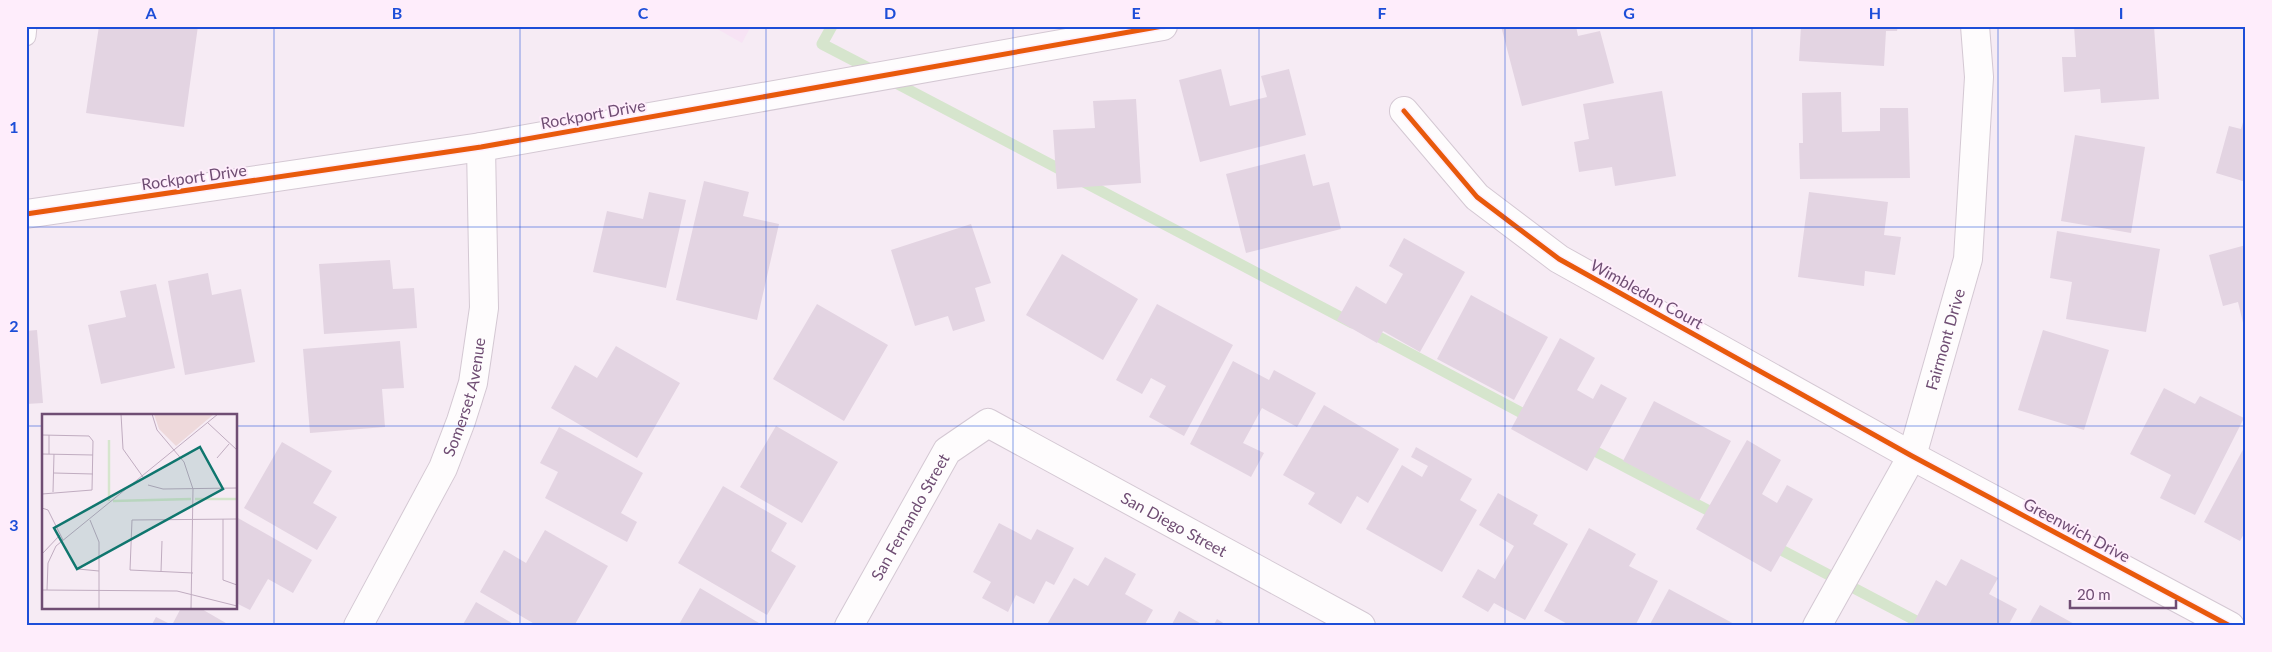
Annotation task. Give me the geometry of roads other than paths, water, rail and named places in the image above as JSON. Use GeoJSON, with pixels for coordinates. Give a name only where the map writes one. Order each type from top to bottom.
{"type":"FeatureCollection","features":[{"type":"Feature","properties":{"kind":"street","name":"Rockport Drive"},"geometry":{"type":"LineString","coordinates":[[26,214],[481,147],[1163,26]]}},
{"type":"Feature","properties":{"kind":"street","name":"Fairmont Drive"},"geometry":{"type":"LineString","coordinates":[[1817,626],[1912,456],[1968,258],[1979,77],[1975,26]]}},
{"type":"Feature","properties":{"kind":"street","name":"Wimbledon Court"},"geometry":{"type":"LineString","coordinates":[[1404,111],[1477,197],[1559,259],[1912,456]]}},
{"type":"Feature","properties":{"kind":"street","name":"Somerset Avenue"},"geometry":{"type":"LineString","coordinates":[[358,626],[443,468],[461,422],[473,383],[484,308],[481,147]]}},
{"type":"Feature","properties":{"kind":"street","name":"San Fernando Street"},"geometry":{"type":"LineString","coordinates":[[849,626],[947,451],[988,423]]}},
{"type":"Feature","properties":{"kind":"street","name":"San Diego Street"},"geometry":{"type":"LineString","coordinates":[[988,423],[1361,626]]}},
{"type":"Feature","properties":{"kind":"street","name":"Greenwich Drive"},"geometry":{"type":"LineString","coordinates":[[1912,456],[2230,626]]}},
{"type":"Feature","properties":{"kind":"lane"},"geometry":{"type":"LineString","coordinates":[[26,36],[27,26]]}},
{"type":"Feature","properties":{"kind":"waterway"},"geometry":{"type":"LineString","coordinates":[[832,26],[822,44],[876,72]]}},
{"type":"Feature","properties":{"kind":"waterway"},"geometry":{"type":"LineString","coordinates":[[890,80],[1352,323]]}},
{"type":"Feature","properties":{"kind":"waterway"},"geometry":{"type":"LineString","coordinates":[[1366,330],[1533,419]]}},
{"type":"Feature","properties":{"kind":"waterway"},"geometry":{"type":"LineString","coordinates":[[1585,446],[1719,516]]}},
{"type":"Feature","properties":{"kind":"waterway"},"geometry":{"type":"LineString","coordinates":[[1770,544],[1926,626]]}}]}
